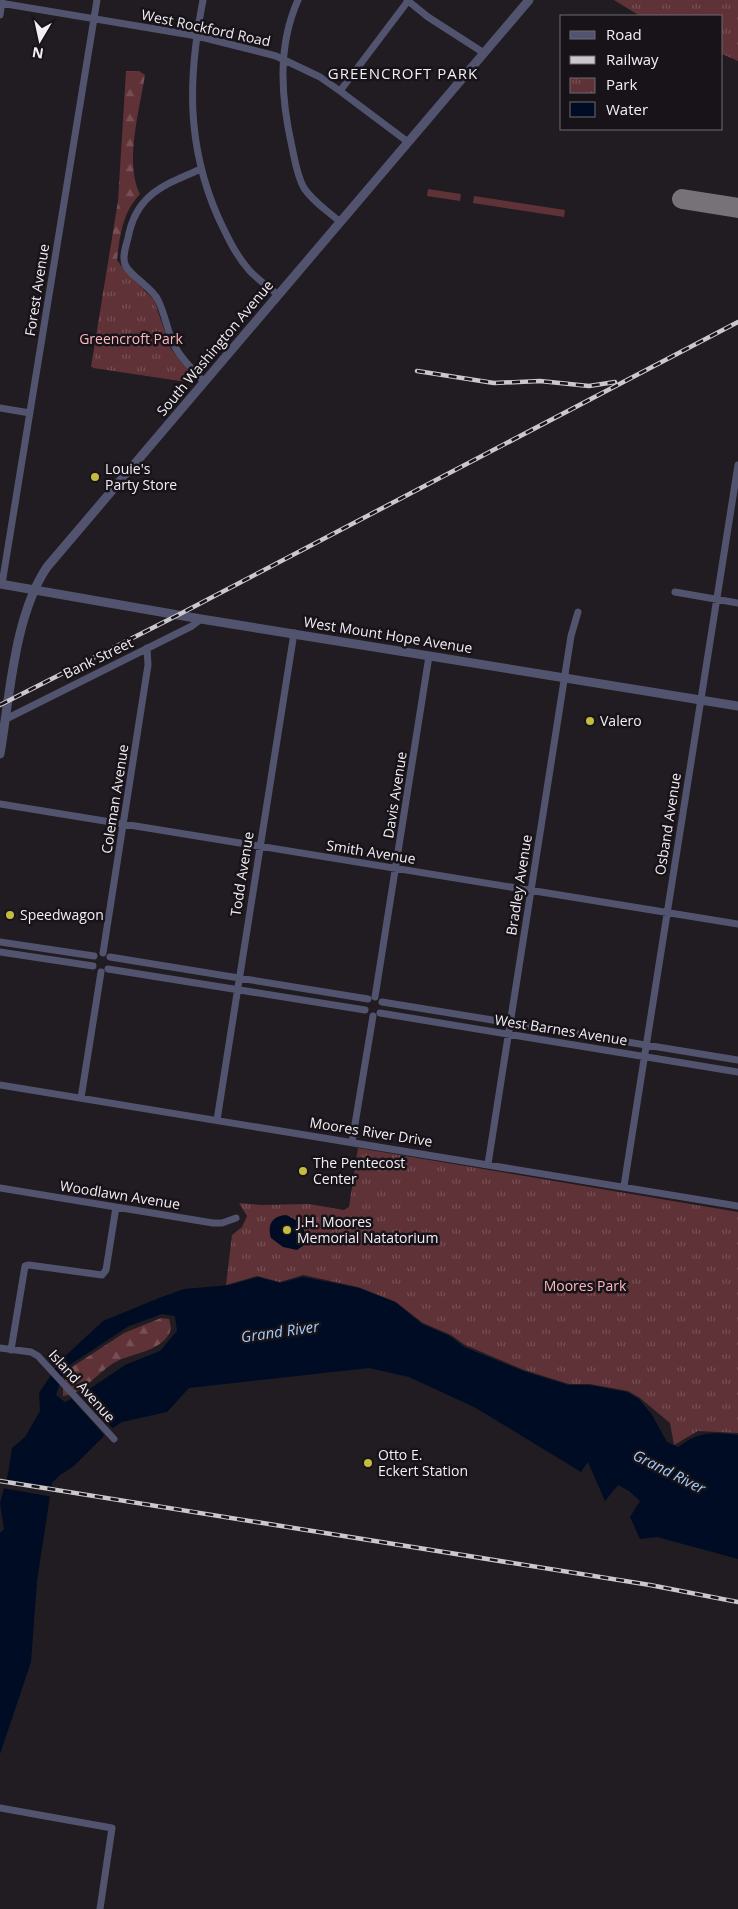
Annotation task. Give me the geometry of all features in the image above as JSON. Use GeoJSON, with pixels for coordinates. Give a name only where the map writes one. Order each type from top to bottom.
{"type":"FeatureCollection","features":[{"type":"Feature","properties":{"kind":"street","name":"Forest Avenue"},"geometry":{"type":"LineString","coordinates":[[1,584],[96,0]]}},
{"type":"Feature","properties":{"kind":"street"},"geometry":{"type":"LineString","coordinates":[[203,0],[192,80],[192,112],[201,169],[213,204],[227,237],[237,254],[250,272],[278,295]]}},
{"type":"Feature","properties":{"kind":"street"},"geometry":{"type":"LineString","coordinates":[[298,0],[286,32],[283,58],[283,94],[286,121],[303,187],[313,199],[340,222]]}},
{"type":"Feature","properties":{"kind":"street"},"geometry":{"type":"LineString","coordinates":[[340,91],[407,0],[428,17],[484,53]]}},
{"type":"Feature","properties":{"kind":"street","name":"South Washington Avenue"},"geometry":{"type":"LineString","coordinates":[[0,754],[19,638],[34,590],[42,574],[529,0]]}},
{"type":"Feature","properties":{"kind":"street","name":"West Rockford Road"},"geometry":{"type":"LineString","coordinates":[[1,2],[197,36],[250,48],[283,58],[320,77],[408,142]]}},
{"type":"Feature","properties":{"kind":"street"},"geometry":{"type":"LineString","coordinates":[[0,16],[1,2]]}},
{"type":"Feature","properties":{"kind":"street"},"geometry":{"type":"LineString","coordinates":[[201,169],[160,188],[142,202],[134,214],[124,257],[125,265],[157,298],[174,346],[204,382]]}},
{"type":"Feature","properties":{"kind":"street"},"geometry":{"type":"LineString","coordinates":[[0,408],[30,413]]}},
{"type":"Feature","properties":{"kind":"street","name":"Osband Avenue"},"geometry":{"type":"LineString","coordinates":[[624,1186],[716,600],[735,507],[738,465]]}},
{"type":"Feature","properties":{"kind":"street","name":"West Mount Hope Avenue"},"geometry":{"type":"LineString","coordinates":[[1,584],[738,706]]}},
{"type":"Feature","properties":{"kind":"street"},"geometry":{"type":"LineString","coordinates":[[675,592],[738,603]]}},
{"type":"Feature","properties":{"kind":"street","name":"Bradley Avenue"},"geometry":{"type":"LineString","coordinates":[[488,1164],[565,677],[573,629],[578,612]]}},
{"type":"Feature","properties":{"kind":"street","name":"Bank Street"},"geometry":{"type":"LineString","coordinates":[[6,719],[192,626],[201,618]]}},
{"type":"Feature","properties":{"kind":"street","name":"Todd Avenue"},"geometry":{"type":"LineString","coordinates":[[217,1120],[294,633]]}},
{"type":"Feature","properties":{"kind":"street","name":"Coleman Avenue"},"geometry":{"type":"LineString","coordinates":[[106,955],[148,665],[147,648]]}},
{"type":"Feature","properties":{"kind":"street","name":"Davis Avenue"},"geometry":{"type":"LineString","coordinates":[[371,998],[396,868],[429,656]]}},
{"type":"Feature","properties":{"kind":"street","name":"Smith Avenue"},"geometry":{"type":"LineString","coordinates":[[0,804],[738,924]]}},
{"type":"Feature","properties":{"kind":"street"},"geometry":{"type":"LineString","coordinates":[[0,942],[94,956],[106,955],[371,998],[382,1002],[384,1007],[376,1014],[352,1142]]}},
{"type":"Feature","properties":{"kind":"street"},"geometry":{"type":"LineString","coordinates":[[0,952],[93,966],[96,970],[365,1010],[376,1014]]}},
{"type":"Feature","properties":{"kind":"street"},"geometry":{"type":"LineString","coordinates":[[81,1098],[104,971],[111,964],[106,955]]}},
{"type":"Feature","properties":{"kind":"street"},"geometry":{"type":"LineString","coordinates":[[93,966],[94,956]]}},
{"type":"Feature","properties":{"kind":"street"},"geometry":{"type":"LineString","coordinates":[[365,1010],[364,1004],[371,998]]}},
{"type":"Feature","properties":{"kind":"street","name":"West Barnes Avenue"},"geometry":{"type":"LineString","coordinates":[[382,1002],[738,1060]]}},
{"type":"Feature","properties":{"kind":"street","name":"West Barnes Avenue"},"geometry":{"type":"LineString","coordinates":[[376,1014],[738,1072]]}},
{"type":"Feature","properties":{"kind":"street","name":"Moores River Drive"},"geometry":{"type":"LineString","coordinates":[[0,1085],[738,1206]]}},
{"type":"Feature","properties":{"kind":"street","name":"Woodlawn Avenue"},"geometry":{"type":"LineString","coordinates":[[0,1188],[213,1223],[222,1223],[236,1218]]}},
{"type":"Feature","properties":{"kind":"street"},"geometry":{"type":"LineString","coordinates":[[11,1350],[25,1266],[102,1275],[106,1270],[116,1207]]}},
{"type":"Feature","properties":{"kind":"street","name":"Island Avenue"},"geometry":{"type":"LineString","coordinates":[[0,1348],[31,1352],[43,1360],[114,1439]]}},
{"type":"Feature","properties":{"kind":"street"},"geometry":{"type":"LineString","coordinates":[[0,1808],[112,1828],[100,1909]]}},
{"type":"Feature","properties":{"kind":"green space"},"geometry":{"type":"Polygon","coordinates":[[[614,0],[738,0],[738,61],[723,54],[723,15],[638,15],[614,0]]]}},
{"type":"Feature","properties":{"kind":"green space","name":"Greencroft Park"},"geometry":{"type":"Polygon","coordinates":[[[126,71],[139,71],[145,75],[133,151],[135,181],[140,194],[129,209],[126,217],[117,260],[131,279],[164,340],[182,381],[91,367],[118,201],[126,71]]]}},
{"type":"Feature","properties":{"kind":"green space"},"geometry":{"type":"Polygon","coordinates":[[[428,189],[461,194],[460,201],[427,196],[428,189]]]}},
{"type":"Feature","properties":{"kind":"green space"},"geometry":{"type":"Polygon","coordinates":[[[474,196],[565,210],[564,217],[473,203],[474,196]]]}},
{"type":"Feature","properties":{"kind":"green space","name":"Greencroft Park"},"geometry":{"type":"Polygon","coordinates":[[[109,267],[123,269],[154,300],[171,349],[194,378],[194,383],[93,368],[109,267]]]}},
{"type":"Feature","properties":{"kind":"green space","name":"Moores Park"},"geometry":{"type":"Polygon","coordinates":[[[358,1148],[738,1212],[738,1433],[698,1431],[674,1445],[670,1423],[640,1398],[628,1391],[590,1384],[569,1384],[524,1370],[465,1345],[451,1335],[423,1323],[396,1302],[358,1287],[303,1275],[280,1282],[257,1276],[226,1285],[232,1235],[242,1227],[247,1216],[239,1203],[261,1205],[309,1204],[344,1210],[349,1207],[358,1148]]]}},
{"type":"Feature","properties":{"kind":"green space"},"geometry":{"type":"Polygon","coordinates":[[[161,1318],[169,1319],[171,1326],[169,1335],[163,1342],[152,1349],[114,1363],[86,1386],[63,1396],[63,1384],[72,1367],[124,1333],[161,1318]]]}},
{"type":"Feature","properties":{"kind":"water"},"geometry":{"type":"Polygon","coordinates":[[[286,1215],[299,1223],[304,1230],[304,1245],[297,1250],[283,1247],[271,1238],[270,1225],[277,1217],[286,1215]]]}},
{"type":"Feature","properties":{"kind":"water","name":"Grand River"},"geometry":{"type":"Polygon","coordinates":[[[258,1277],[280,1283],[303,1277],[359,1288],[395,1302],[422,1324],[450,1336],[464,1347],[523,1371],[568,1385],[589,1385],[627,1392],[639,1399],[652,1415],[667,1442],[678,1447],[700,1435],[721,1433],[738,1435],[738,1559],[657,1537],[640,1539],[630,1517],[640,1501],[629,1491],[618,1485],[605,1501],[588,1462],[581,1472],[476,1408],[409,1377],[369,1368],[189,1388],[167,1412],[122,1422],[111,1429],[74,1466],[52,1483],[37,1581],[31,1662],[0,1754],[0,1533],[4,1529],[0,1503],[8,1474],[12,1448],[25,1437],[40,1411],[39,1393],[61,1360],[103,1321],[184,1289],[230,1285],[258,1277]],[[162,1314],[129,1326],[65,1368],[56,1395],[65,1402],[85,1392],[125,1365],[160,1351],[177,1331],[175,1316],[162,1314]]]}},
{"type":"Feature","properties":{"kind":"pier"},"geometry":{"type":"Polygon","coordinates":[[[80,1392],[114,1430],[106,1437],[70,1397],[80,1392]]]}},
{"type":"Feature","properties":{"kind":"pier"},"geometry":{"type":"Polygon","coordinates":[[[4,1479],[54,1487],[53,1497],[2,1488],[4,1479]]]}},
{"type":"Feature","properties":{"kind":"taxiway"},"geometry":{"type":"LineString","coordinates":[[682,199],[738,208]]}},
{"type":"Feature","properties":{"kind":"railway"},"geometry":{"type":"LineString","coordinates":[[0,705],[178,615],[738,322]]}},
{"type":"Feature","properties":{"kind":"railway"},"geometry":{"type":"LineString","coordinates":[[417,371],[494,383],[540,381],[589,386],[615,382]]}},
{"type":"Feature","properties":{"kind":"railway"},"geometry":{"type":"LineString","coordinates":[[0,1481],[650,1585],[738,1602]]}},
{"type":"Feature","properties":{"kind":"place","name":"Louie's Party Store"},"geometry":{"type":"Point","coordinates":[95,477]}},
{"type":"Feature","properties":{"kind":"place","name":"Valero"},"geometry":{"type":"Point","coordinates":[590,721]}},
{"type":"Feature","properties":{"kind":"place","name":"Speedwagon"},"geometry":{"type":"Point","coordinates":[10,915]}},
{"type":"Feature","properties":{"kind":"place","name":"The Pentecost Center"},"geometry":{"type":"Point","coordinates":[303,1171]}},
{"type":"Feature","properties":{"kind":"place","name":"J.H. Moores Memorial Natatorium"},"geometry":{"type":"Point","coordinates":[287,1230]}},
{"type":"Feature","properties":{"kind":"place","name":"Otto E. Eckert Station"},"geometry":{"type":"Point","coordinates":[368,1463]}},
{"type":"Feature","properties":{"kind":"district","name":"GREENCROFT PARK"},"geometry":{"type":"Point","coordinates":[403,74]}}]}
